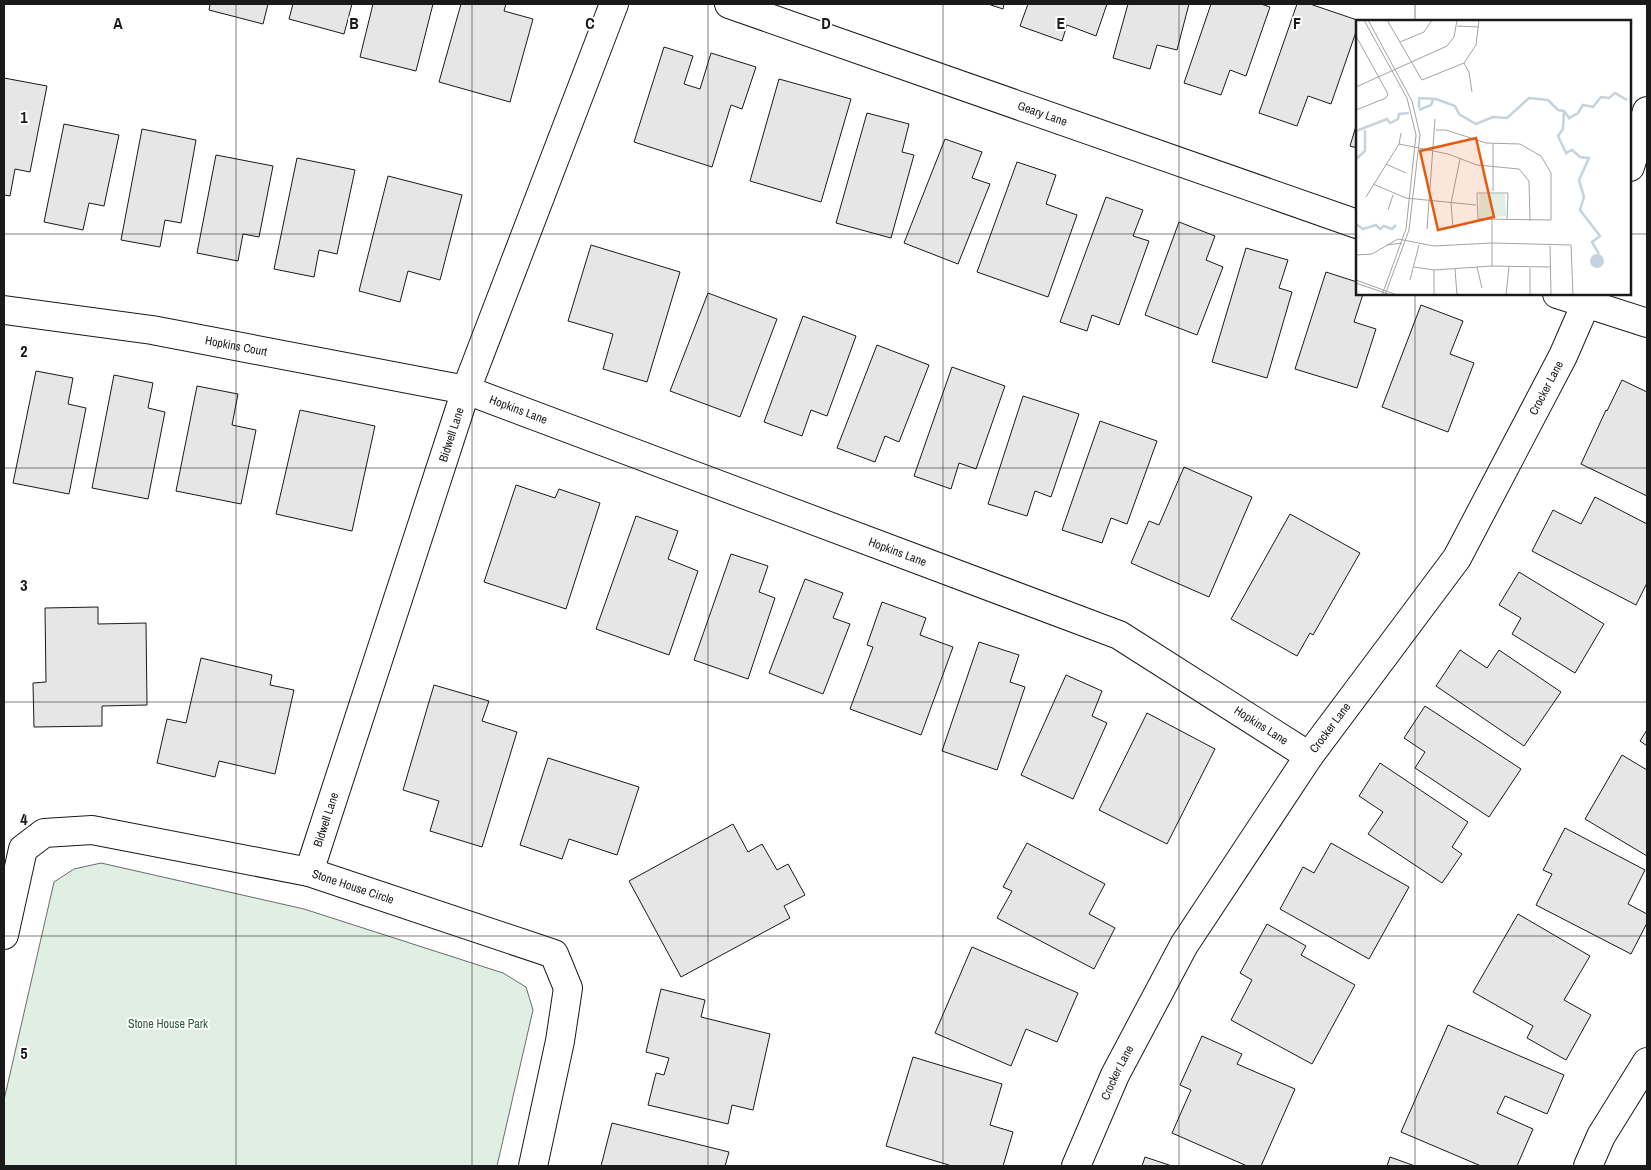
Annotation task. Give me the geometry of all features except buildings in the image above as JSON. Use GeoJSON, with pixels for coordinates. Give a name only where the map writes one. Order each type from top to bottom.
{"type":"FeatureCollection","features":[{"type":"Feature","properties":{"kind":"street","name":"Bidwell Lane"},"geometry":{"type":"LineString","coordinates":[[309,872],[466,390],[614,4]]}},
{"type":"Feature","properties":{"kind":"street","name":"Geary Lane"},"geometry":{"type":"LineString","coordinates":[[729,4],[1356,224]]}},
{"type":"Feature","properties":{"kind":"street"},"geometry":{"type":"LineString","coordinates":[[1631,164],[1647,111]]}},
{"type":"Feature","properties":{"kind":"street"},"geometry":{"type":"LineString","coordinates":[[1563,295],[1588,299],[1647,323]]}},
{"type":"Feature","properties":{"kind":"street","name":"Crocker Lane"},"geometry":{"type":"LineString","coordinates":[[1076,1166],[1115,1075],[1184,945],[1309,756],[1457,558],[1563,356],[1588,299]]}},
{"type":"Feature","properties":{"kind":"street","name":"Hopkins Court"},"geometry":{"type":"LineString","coordinates":[[4,310],[152,330],[466,390]]}},
{"type":"Feature","properties":{"kind":"street","name":"Hopkins Lane"},"geometry":{"type":"LineString","coordinates":[[466,390],[1119,635],[1309,756]]}},
{"type":"Feature","properties":{"kind":"street","name":"Stone House Circle"},"geometry":{"type":"LineString","coordinates":[[4,935],[23,849],[44,832],[92,830],[309,872],[554,954],[568,988],[560,1041],[533,1166]]}},
{"type":"Feature","properties":{"kind":"street"},"geometry":{"type":"LineString","coordinates":[[1588,1166],[1601,1136],[1647,1062]]}},
{"type":"Feature","properties":{"kind":"green space","name":"Stone House Park"},"geometry":{"type":"Polygon","coordinates":[[[101,863],[304,909],[503,973],[526,987],[533,1010],[497,1166],[4,1166],[4,1100],[54,882],[74,869],[101,863]]]}}]}
